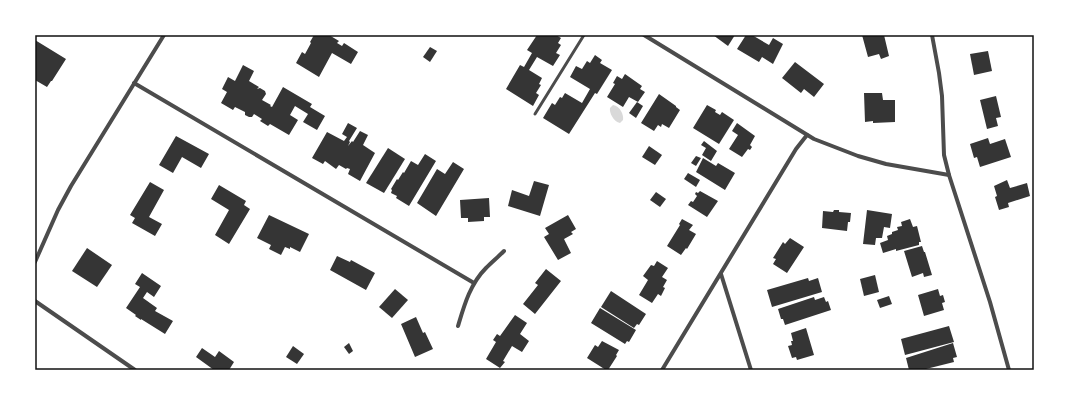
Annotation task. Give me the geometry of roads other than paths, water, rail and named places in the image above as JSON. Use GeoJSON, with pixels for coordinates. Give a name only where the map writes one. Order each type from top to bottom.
{"type":"FeatureCollection","features":[{"type":"Feature","properties":{"kind":"street"},"geometry":{"type":"LineString","coordinates":[[35,262],[58,210],[71,186],[164,35]]}},
{"type":"Feature","properties":{"kind":"street"},"geometry":{"type":"LineString","coordinates":[[644,35],[807,135],[858,156],[886,164],[949,176]]}},
{"type":"Feature","properties":{"kind":"street"},"geometry":{"type":"LineString","coordinates":[[932,35],[941,89],[944,155],[949,176],[990,302],[1008,370]]}},
{"type":"Feature","properties":{"kind":"street"},"geometry":{"type":"LineString","coordinates":[[134,83],[474,283]]}},
{"type":"Feature","properties":{"kind":"street"},"geometry":{"type":"LineString","coordinates":[[662,370],[796,149],[807,135]]}},
{"type":"Feature","properties":{"kind":"street"},"geometry":{"type":"LineString","coordinates":[[458,326],[466,299],[474,283],[486,268],[504,251]]}},
{"type":"Feature","properties":{"kind":"street"},"geometry":{"type":"LineString","coordinates":[[721,274],[751,370]]}},
{"type":"Feature","properties":{"kind":"street"},"geometry":{"type":"LineString","coordinates":[[35,301],[135,370]]}},
{"type":"Feature","properties":{"kind":"lane"},"geometry":{"type":"LineString","coordinates":[[536,114],[584,35]]}}]}
